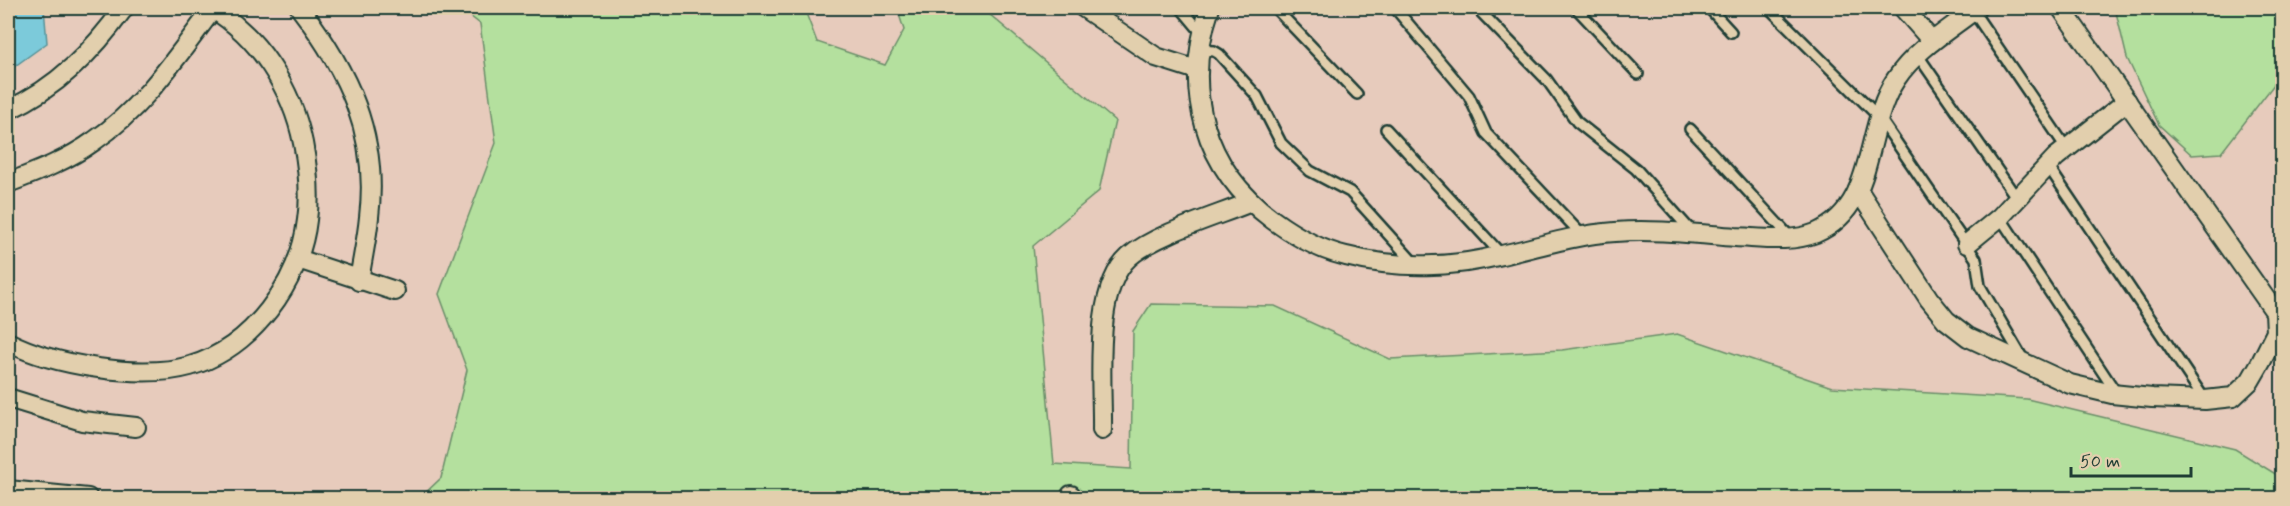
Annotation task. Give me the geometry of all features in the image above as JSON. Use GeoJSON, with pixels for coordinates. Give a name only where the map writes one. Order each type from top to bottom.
{"type":"FeatureCollection","features":[{"type":"Feature","properties":{"kind":"street"},"geometry":{"type":"LineString","coordinates":[[8,110],[49,88],[81,60],[124,8]]}},
{"type":"Feature","properties":{"kind":"street"},"geometry":{"type":"LineString","coordinates":[[8,183],[54,164],[92,143],[113,127],[146,96],[212,8],[236,25],[264,57],[296,114],[309,178],[307,221],[298,259],[274,303],[258,322],[228,347],[189,366],[133,369],[88,366],[42,356],[8,342]]}},
{"type":"Feature","properties":{"kind":"street"},"geometry":{"type":"LineString","coordinates":[[300,8],[333,58],[351,92],[365,130],[370,154],[371,199],[358,281]]}},
{"type":"Feature","properties":{"kind":"street"},"geometry":{"type":"LineString","coordinates":[[1084,8],[1156,57],[1197,70]]}},
{"type":"Feature","properties":{"kind":"street"},"geometry":{"type":"LineString","coordinates":[[1209,8],[1201,32],[1197,86],[1210,141],[1225,171],[1239,191],[1285,229],[1314,245],[1346,256],[1415,264],[1461,263],[1582,235],[1618,232],[1791,238],[1815,233],[1844,214],[1858,190],[1871,153],[1879,117],[1894,81],[1932,40],[1942,36],[1975,9]]}},
{"type":"Feature","properties":{"kind":"street"},"geometry":{"type":"LineString","coordinates":[[1903,8],[1932,40]]}},
{"type":"Feature","properties":{"kind":"street"},"geometry":{"type":"LineString","coordinates":[[1858,190],[1929,299],[1946,320],[1968,338],[2070,384],[2117,394],[2205,400],[2226,399],[2241,391],[2261,362],[2276,332],[2277,320],[2270,303],[2061,8]]}},
{"type":"Feature","properties":{"kind":"street"},"geometry":{"type":"LineString","coordinates":[[1967,244],[2018,200],[2048,166],[2067,149],[2127,101]]}},
{"type":"Feature","properties":{"kind":"street"},"geometry":{"type":"LineString","coordinates":[[1102,430],[1104,307],[1114,275],[1129,257],[1146,246],[1251,202]]}},
{"type":"Feature","properties":{"kind":"street"},"geometry":{"type":"LineString","coordinates":[[298,259],[358,281],[395,291]]}},
{"type":"Feature","properties":{"kind":"street"},"geometry":{"type":"LineString","coordinates":[[8,398],[82,421],[136,427]]}},
{"type":"Feature","properties":{"kind":"street"},"geometry":{"type":"LineString","coordinates":[[8,490],[88,498]]}},
{"type":"Feature","properties":{"kind":"lane"},"geometry":{"type":"LineString","coordinates":[[1181,8],[1201,32]]}},
{"type":"Feature","properties":{"kind":"lane"},"geometry":{"type":"LineString","coordinates":[[1275,8],[1357,94]]}},
{"type":"Feature","properties":{"kind":"lane"},"geometry":{"type":"LineString","coordinates":[[1395,8],[1469,96],[1486,133],[1582,235]]}},
{"type":"Feature","properties":{"kind":"lane"},"geometry":{"type":"LineString","coordinates":[[1477,8],[1547,80],[1577,122],[1635,169],[1693,234]]}},
{"type":"Feature","properties":{"kind":"lane"},"geometry":{"type":"LineString","coordinates":[[1576,8],[1638,74]]}},
{"type":"Feature","properties":{"kind":"lane"},"geometry":{"type":"LineString","coordinates":[[1709,8],[1731,32]]}},
{"type":"Feature","properties":{"kind":"lane"},"geometry":{"type":"LineString","coordinates":[[1769,8],[1879,117],[1967,244],[1976,260],[1980,286],[1985,297],[2026,364]]}},
{"type":"Feature","properties":{"kind":"lane"},"geometry":{"type":"LineString","coordinates":[[1975,9],[2067,149]]}},
{"type":"Feature","properties":{"kind":"lane"},"geometry":{"type":"LineString","coordinates":[[1199,50],[1214,51],[1219,54],[1257,96],[1281,143],[1310,171],[1350,192],[1415,264]]}},
{"type":"Feature","properties":{"kind":"lane"},"geometry":{"type":"LineString","coordinates":[[1917,54],[2018,200]]}},
{"type":"Feature","properties":{"kind":"lane"},"geometry":{"type":"LineString","coordinates":[[1386,129],[1501,254]]}},
{"type":"Feature","properties":{"kind":"lane"},"geometry":{"type":"LineString","coordinates":[[1690,129],[1791,238]]}},
{"type":"Feature","properties":{"kind":"lane"},"geometry":{"type":"LineString","coordinates":[[2048,166],[2205,400]]}},
{"type":"Feature","properties":{"kind":"lane"},"geometry":{"type":"LineString","coordinates":[[2000,217],[2117,394]]}},
{"type":"Feature","properties":{"kind":"green space"},"geometry":{"type":"Polygon","coordinates":[[[460,8],[804,8],[817,42],[885,65],[904,30],[897,8],[982,8],[1115,121],[1099,191],[1033,246],[1054,464],[1131,469],[1133,331],[1151,304],[1275,306],[1390,359],[1562,350],[1677,334],[1832,387],[2027,399],[2235,449],[2282,478],[2282,498],[420,498],[441,478],[467,370],[439,294],[496,143],[480,24],[460,8]]]}},
{"type":"Feature","properties":{"kind":"green space"},"geometry":{"type":"Polygon","coordinates":[[[2115,8],[2282,8],[2282,74],[2221,153],[2192,155],[2159,125],[2127,58],[2115,8]]]}},
{"type":"Feature","properties":{"kind":"water"},"geometry":{"type":"Polygon","coordinates":[[[8,8],[44,8],[47,43],[8,71],[8,8]]]}}]}
